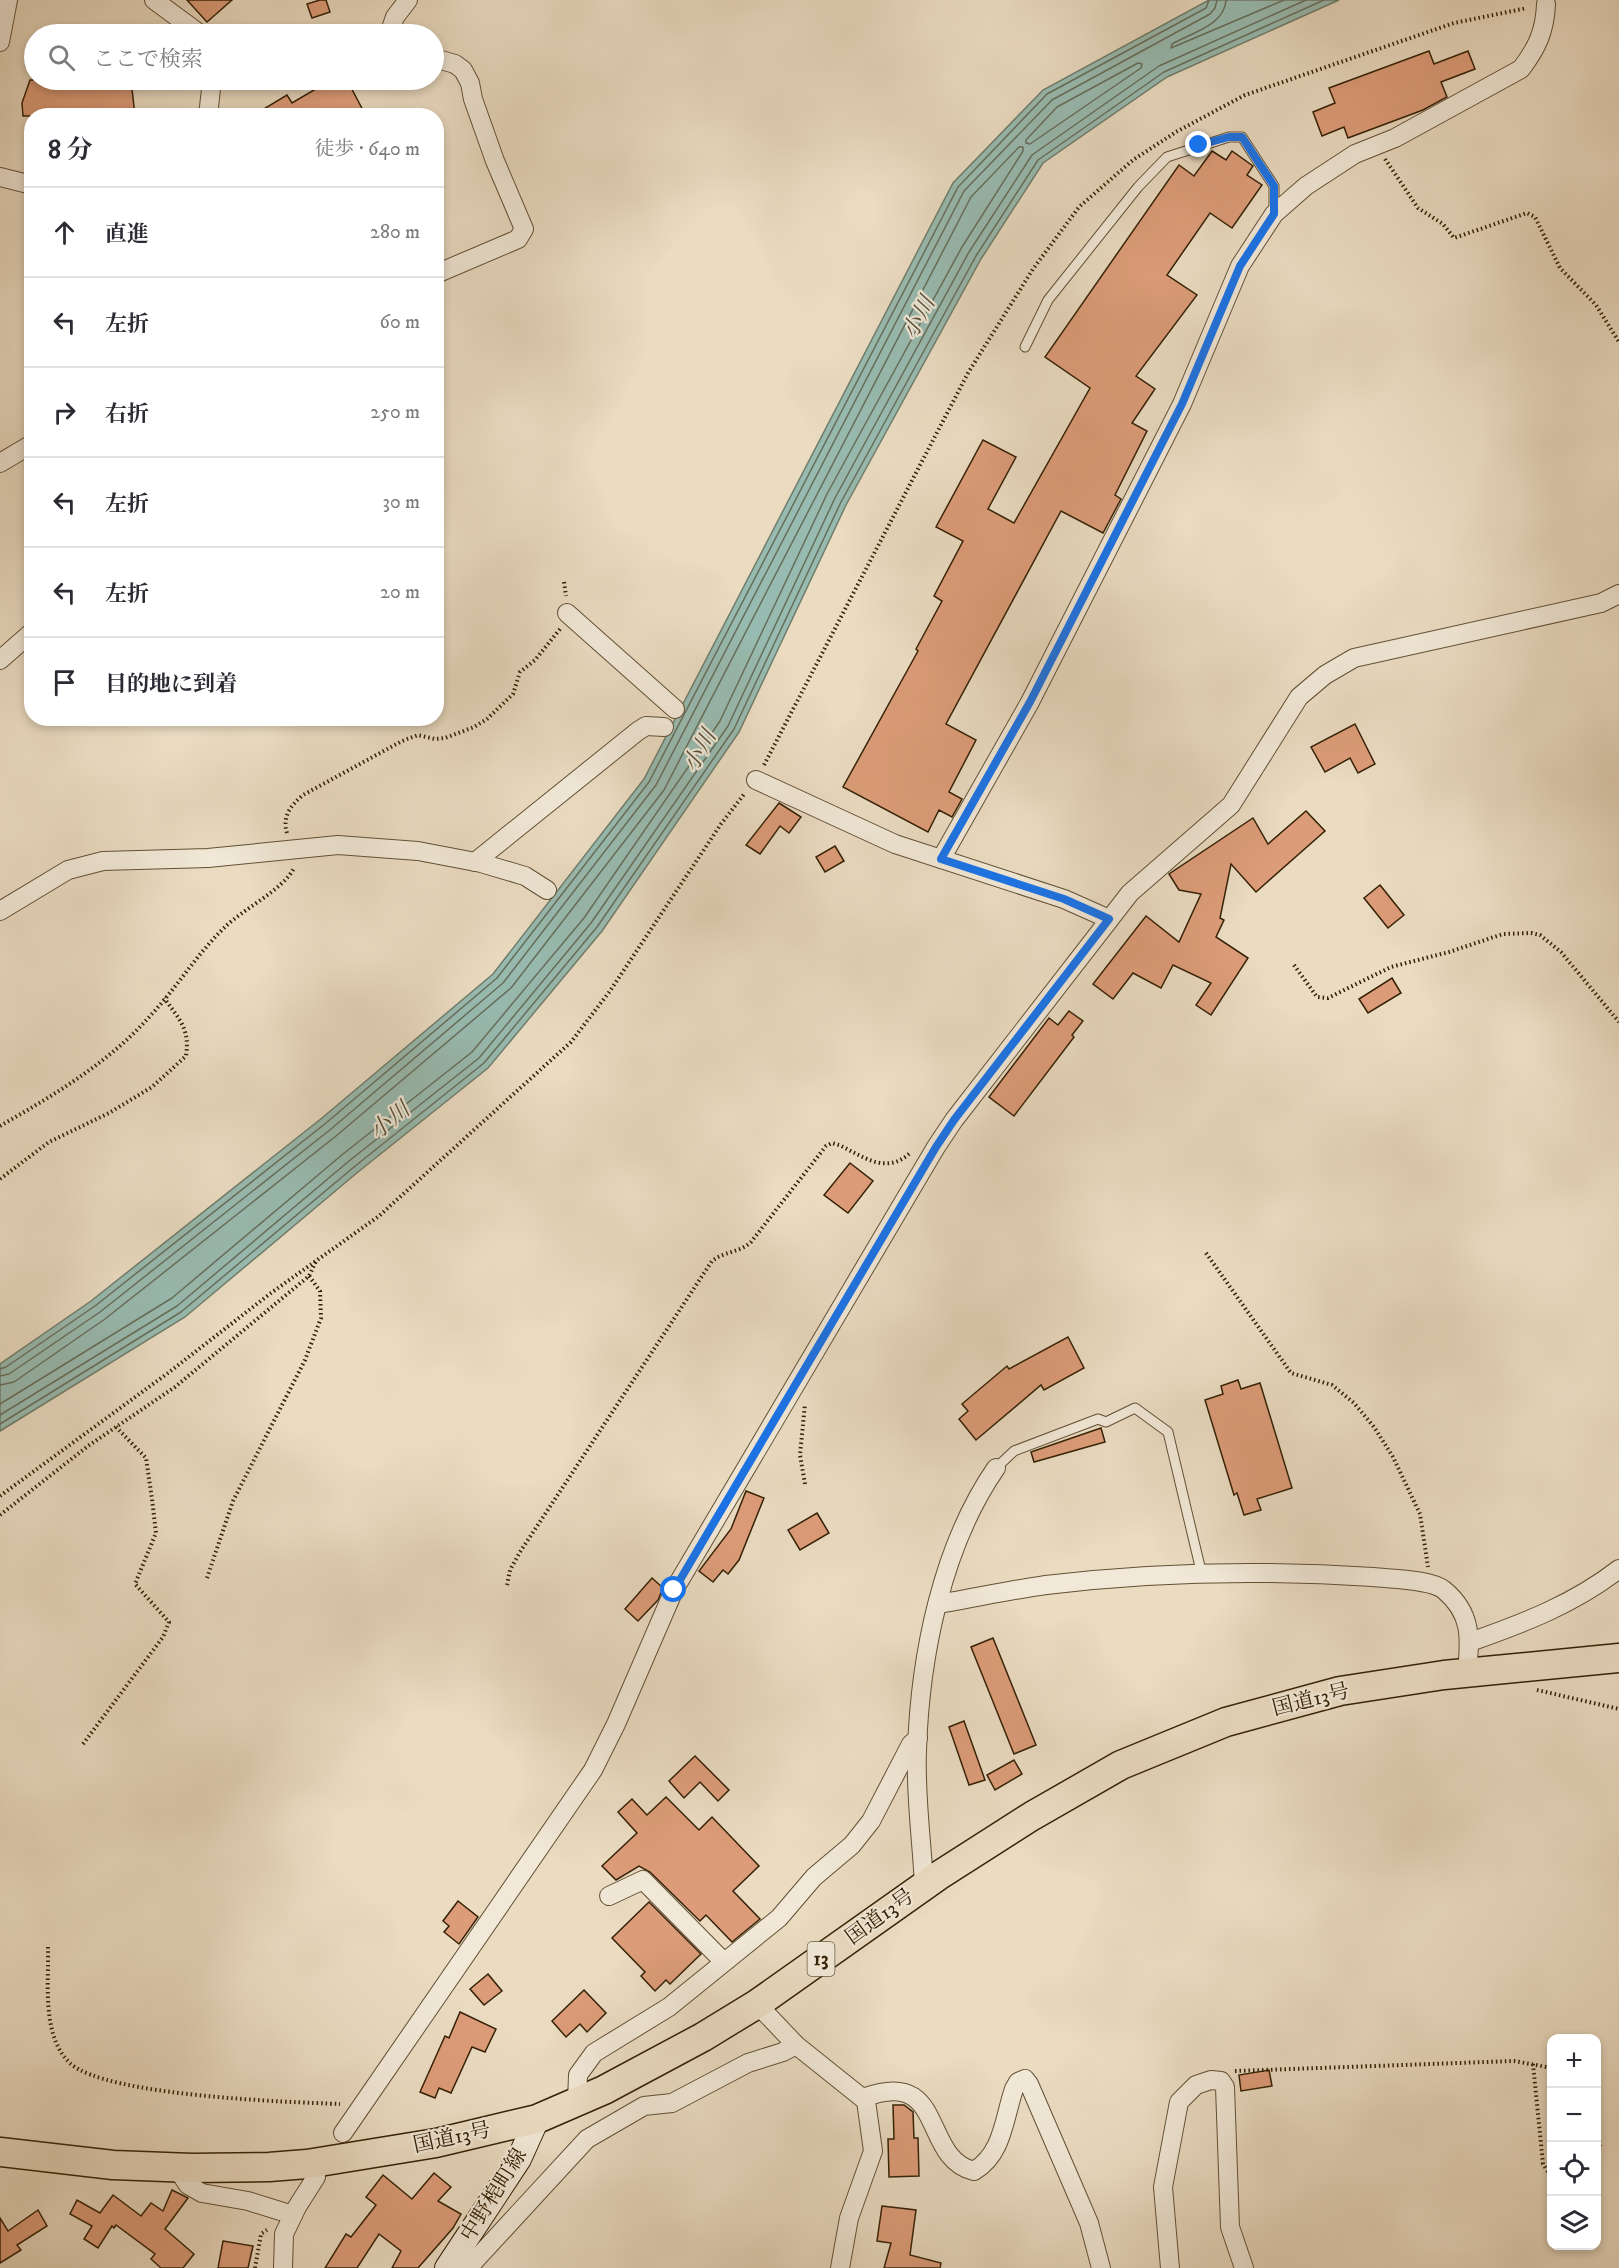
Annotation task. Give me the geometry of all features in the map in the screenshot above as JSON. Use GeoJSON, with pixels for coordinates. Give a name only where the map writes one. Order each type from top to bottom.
{"type":"FeatureCollection","features":[{"type":"Feature","properties":{"kind":"highway","name":"国道13号"},"geometry":{"type":"LineString","coordinates":[[0,2152],[113,2164],[269,2167],[307,2164],[436,2143],[537,2119],[577,2102],[703,2037],[756,2004],[924,1886],[1032,1816],[1121,1766],[1226,1722],[1340,1691],[1509,1668],[1619,1658]]}},
{"type":"Feature","properties":{"kind":"main road","name":"中野梍町線"},"geometry":{"type":"LineString","coordinates":[[447,2268],[519,2159],[537,2119]]}},
{"type":"Feature","properties":{"kind":"street"},"geometry":{"type":"LineString","coordinates":[[0,42],[8,0]]}},
{"type":"Feature","properties":{"kind":"street"},"geometry":{"type":"LineString","coordinates":[[154,0],[186,24]]}},
{"type":"Feature","properties":{"kind":"street"},"geometry":{"type":"LineString","coordinates":[[393,24],[408,0]]}},
{"type":"Feature","properties":{"kind":"street"},"geometry":{"type":"LineString","coordinates":[[941,859],[1035,692],[1182,404],[1240,266],[1274,214],[1306,186],[1355,154],[1395,138],[1521,69],[1533,52],[1545,27],[1545,4]]}},
{"type":"Feature","properties":{"kind":"street"},"geometry":{"type":"LineString","coordinates":[[444,61],[455,64],[463,70],[470,83],[473,99],[495,161],[524,228],[518,239],[444,271]]}},
{"type":"Feature","properties":{"kind":"street"},"geometry":{"type":"LineString","coordinates":[[209,108],[211,90]]}},
{"type":"Feature","properties":{"kind":"street"},"geometry":{"type":"LineString","coordinates":[[0,177],[24,183]]}},
{"type":"Feature","properties":{"kind":"street"},"geometry":{"type":"LineString","coordinates":[[0,463],[24,449]]}},
{"type":"Feature","properties":{"kind":"street"},"geometry":{"type":"LineString","coordinates":[[343,2133],[593,1770],[616,1724],[674,1590],[954,1120],[1130,893],[1230,805],[1299,697],[1325,675],[1354,658],[1600,603],[1619,594]]}},
{"type":"Feature","properties":{"kind":"street"},"geometry":{"type":"LineString","coordinates":[[567,613],[675,709]]}},
{"type":"Feature","properties":{"kind":"street"},"geometry":{"type":"LineString","coordinates":[[0,660],[24,639]]}},
{"type":"Feature","properties":{"kind":"street"},"geometry":{"type":"LineString","coordinates":[[475,862],[638,731],[646,726],[664,727]]}},
{"type":"Feature","properties":{"kind":"street"},"geometry":{"type":"LineString","coordinates":[[756,780],[895,844],[1064,899],[1109,919]]}},
{"type":"Feature","properties":{"kind":"street"},"geometry":{"type":"LineString","coordinates":[[0,911],[68,870],[103,861],[208,858],[338,845],[377,846],[475,862],[525,876],[546,890]]}},
{"type":"Feature","properties":{"kind":"street"},"geometry":{"type":"LineString","coordinates":[[924,1886],[918,1738],[926,1666],[938,1604],[959,1534],[976,1498],[996,1468]]}},
{"type":"Feature","properties":{"kind":"street"},"geometry":{"type":"LineString","coordinates":[[1470,1642],[1541,1616],[1593,1589],[1619,1569]]}},
{"type":"Feature","properties":{"kind":"street"},"geometry":{"type":"LineString","coordinates":[[938,1604],[1046,1585],[1202,1575],[1304,1572],[1411,1580],[1443,1588],[1460,1608],[1471,1633],[1467,1673]]}},
{"type":"Feature","properties":{"kind":"street"},"geometry":{"type":"LineString","coordinates":[[577,2102],[578,2075],[594,2053],[669,2007],[779,1918],[814,1876],[852,1845],[871,1821],[910,1744],[918,1738]]}},
{"type":"Feature","properties":{"kind":"street"},"geometry":{"type":"LineString","coordinates":[[609,1896],[642,1880],[659,1893],[724,1962]]}},
{"type":"Feature","properties":{"kind":"street"},"geometry":{"type":"LineString","coordinates":[[756,2004],[796,2045],[863,2098],[870,2120],[873,2151],[849,2218],[840,2268]]}},
{"type":"Feature","properties":{"kind":"street"},"geometry":{"type":"LineString","coordinates":[[468,2268],[587,2139],[645,2106],[672,2103],[748,2063],[783,2052],[796,2045]]}},
{"type":"Feature","properties":{"kind":"street"},"geometry":{"type":"LineString","coordinates":[[863,2098],[874,2094],[905,2092],[922,2102],[949,2155],[963,2168],[974,2171],[998,2146],[1014,2089],[1018,2082],[1025,2079],[1089,2223],[1101,2268]]}},
{"type":"Feature","properties":{"kind":"street"},"geometry":{"type":"LineString","coordinates":[[1170,2268],[1163,2187],[1179,2102],[1196,2085],[1219,2080],[1225,2086],[1230,2227],[1244,2268]]}},
{"type":"Feature","properties":{"kind":"street"},"geometry":{"type":"LineString","coordinates":[[176,2167],[188,2185],[202,2193],[248,2200],[293,2215]]}},
{"type":"Feature","properties":{"kind":"street"},"geometry":{"type":"LineString","coordinates":[[283,2268],[284,2234],[316,2177]]}},
{"type":"Feature","properties":{"kind":"lane"},"geometry":{"type":"LineString","coordinates":[[1025,347],[1048,300],[1138,187],[1167,157],[1229,137],[1242,137],[1274,186],[1274,214]]}},
{"type":"Feature","properties":{"kind":"lane"},"geometry":{"type":"LineString","coordinates":[[996,1468],[1014,1450],[1098,1419],[1106,1422],[1135,1408],[1168,1432],[1202,1575]]}},
{"type":"Feature","properties":{"kind":"path"},"geometry":{"type":"LineString","coordinates":[[0,1496],[317,1259],[379,1216],[571,1042],[610,991],[721,824],[756,780],[968,373],[1034,269],[1079,207],[1133,160],[1176,132],[1245,95],[1454,23],[1545,4]]}},
{"type":"Feature","properties":{"kind":"path"},"geometry":{"type":"LineString","coordinates":[[1376,146],[1418,208],[1443,224],[1454,238],[1507,218],[1527,213],[1534,217],[1560,268],[1596,304],[1619,342]]}},
{"type":"Feature","properties":{"kind":"path"},"geometry":{"type":"LineString","coordinates":[[1294,965],[1317,997],[1328,998],[1391,967],[1449,952],[1503,934],[1531,933],[1540,935],[1561,952],[1619,1023]]}},
{"type":"Feature","properties":{"kind":"path"},"geometry":{"type":"LineString","coordinates":[[0,1179],[49,1142],[109,1113],[152,1087],[186,1056],[189,1038],[182,1023],[164,999]]}},
{"type":"Feature","properties":{"kind":"path"},"geometry":{"type":"LineString","coordinates":[[507,1585],[510,1569],[520,1552],[712,1261],[723,1254],[738,1252],[751,1242],[826,1146],[832,1143],[839,1145],[885,1164],[900,1162],[915,1149]]}},
{"type":"Feature","properties":{"kind":"path"},"geometry":{"type":"LineString","coordinates":[[1206,1252],[1291,1373],[1332,1384],[1354,1403],[1374,1427],[1393,1457],[1420,1514],[1430,1585]]}},
{"type":"Feature","properties":{"kind":"path"},"geometry":{"type":"LineString","coordinates":[[0,1515],[116,1427],[175,1387],[309,1276],[317,1259]]}},
{"type":"Feature","properties":{"kind":"path"},"geometry":{"type":"LineString","coordinates":[[207,1578],[233,1501],[305,1360],[321,1318],[320,1291],[309,1276]]}},
{"type":"Feature","properties":{"kind":"path"},"geometry":{"type":"LineString","coordinates":[[801,1377],[806,1401],[800,1455],[805,1484]]}},
{"type":"Feature","properties":{"kind":"path"},"geometry":{"type":"LineString","coordinates":[[83,1744],[163,1637],[169,1622],[135,1584],[156,1533],[152,1499],[146,1458],[116,1427]]}},
{"type":"Feature","properties":{"kind":"path"},"geometry":{"type":"LineString","coordinates":[[1509,1668],[1513,1677],[1541,1691],[1619,1709]]}},
{"type":"Feature","properties":{"kind":"path"},"geometry":{"type":"LineString","coordinates":[[48,1947],[50,2027],[71,2064],[95,2077],[240,2100],[362,2105]]}},
{"type":"Feature","properties":{"kind":"path"},"geometry":{"type":"LineString","coordinates":[[1219,2080],[1232,2071],[1514,2061],[1547,2067]]}},
{"type":"Feature","properties":{"kind":"path"},"geometry":{"type":"LineString","coordinates":[[1533,2064],[1543,2164],[1547,2171]]}},
{"type":"Feature","properties":{"kind":"water","name":"小川"},"geometry":{"type":"Polygon","coordinates":[[[1209,0],[1339,0],[1167,77],[1043,163],[981,259],[846,505],[739,732],[602,931],[488,1068],[358,1172],[185,1317],[0,1431],[0,1364],[91,1301],[322,1118],[493,974],[644,779],[953,183],[1043,90],[1209,0]]]}},
{"type":"Feature","properties":{"kind":"building"},"geometry":{"type":"Polygon","coordinates":[[[187,0],[232,0],[207,22],[187,0]]]}},
{"type":"Feature","properties":{"kind":"building"},"geometry":{"type":"Polygon","coordinates":[[[326,0],[330,12],[312,18],[307,4],[326,0]]]}},
{"type":"Feature","properties":{"kind":"building"},"geometry":{"type":"Polygon","coordinates":[[[1429,51],[1434,64],[1468,51],[1475,69],[1441,82],[1447,97],[1423,110],[1348,138],[1344,127],[1322,136],[1313,112],[1335,103],[1329,88],[1429,51]]]}},
{"type":"Feature","properties":{"kind":"building"},"geometry":{"type":"Polygon","coordinates":[[[27,90],[132,90],[134,108],[24,108],[23,116],[22,103],[27,90]]]}},
{"type":"Feature","properties":{"kind":"building"},"geometry":{"type":"Polygon","coordinates":[[[314,90],[352,90],[362,108],[265,108],[287,95],[292,103],[314,90]]]}},
{"type":"Feature","properties":{"kind":"building"},"geometry":{"type":"Polygon","coordinates":[[[1212,151],[1226,160],[1232,151],[1253,166],[1247,175],[1262,185],[1232,228],[1210,213],[1167,275],[1197,295],[1136,376],[1155,389],[1132,423],[1147,431],[1115,495],[1121,499],[1103,533],[1061,511],[946,724],[976,740],[949,792],[962,799],[952,817],[939,810],[928,832],[843,787],[918,651],[916,649],[942,601],[934,596],[963,541],[936,527],[983,440],[1016,457],[988,509],[1014,523],[1090,388],[1045,357],[1179,165],[1194,176],[1212,151]]]}},
{"type":"Feature","properties":{"kind":"building"},"geometry":{"type":"Polygon","coordinates":[[[1355,724],[1375,764],[1358,773],[1350,758],[1325,772],[1311,747],[1355,724]]]}},
{"type":"Feature","properties":{"kind":"building"},"geometry":{"type":"Polygon","coordinates":[[[779,803],[801,817],[789,833],[780,826],[760,854],[746,845],[779,803]]]}},
{"type":"Feature","properties":{"kind":"building"},"geometry":{"type":"Polygon","coordinates":[[[1306,811],[1325,831],[1256,892],[1231,864],[1220,918],[1224,920],[1216,937],[1248,958],[1211,1015],[1196,1005],[1211,983],[1173,965],[1161,988],[1133,973],[1113,999],[1093,984],[1146,916],[1179,942],[1201,894],[1179,890],[1169,874],[1253,818],[1268,844],[1306,811]]]}},
{"type":"Feature","properties":{"kind":"building"},"geometry":{"type":"Polygon","coordinates":[[[835,846],[844,861],[825,872],[816,857],[835,846]]]}},
{"type":"Feature","properties":{"kind":"building"},"geometry":{"type":"Polygon","coordinates":[[[1380,885],[1404,915],[1388,928],[1364,898],[1380,885]]]}},
{"type":"Feature","properties":{"kind":"building"},"geometry":{"type":"Polygon","coordinates":[[[1392,978],[1401,993],[1368,1013],[1359,999],[1392,978]]]}},
{"type":"Feature","properties":{"kind":"building"},"geometry":{"type":"Polygon","coordinates":[[[1069,1011],[1083,1021],[1072,1035],[1074,1037],[1014,1116],[989,1097],[1049,1018],[1058,1025],[1069,1011]]]}},
{"type":"Feature","properties":{"kind":"building"},"geometry":{"type":"Polygon","coordinates":[[[850,1163],[873,1181],[848,1213],[824,1195],[850,1163]]]}},
{"type":"Feature","properties":{"kind":"building"},"geometry":{"type":"Polygon","coordinates":[[[1068,1337],[1084,1368],[1044,1390],[1041,1385],[976,1440],[959,1419],[968,1411],[962,1404],[1007,1366],[1009,1369],[1068,1337]]]}},
{"type":"Feature","properties":{"kind":"building"},"geometry":{"type":"Polygon","coordinates":[[[1238,1380],[1241,1389],[1260,1383],[1292,1488],[1257,1499],[1261,1510],[1244,1515],[1237,1493],[1234,1495],[1205,1400],[1223,1394],[1221,1386],[1238,1380]]]}},
{"type":"Feature","properties":{"kind":"building"},"geometry":{"type":"Polygon","coordinates":[[[1101,1428],[1105,1442],[1034,1462],[1031,1452],[1101,1428]]]}},
{"type":"Feature","properties":{"kind":"building"},"geometry":{"type":"Polygon","coordinates":[[[746,1491],[764,1498],[739,1560],[728,1574],[723,1570],[713,1582],[699,1571],[731,1529],[746,1491]]]}},
{"type":"Feature","properties":{"kind":"building"},"geometry":{"type":"Polygon","coordinates":[[[817,1513],[829,1533],[800,1550],[788,1530],[817,1513]]]}},
{"type":"Feature","properties":{"kind":"building"},"geometry":{"type":"Polygon","coordinates":[[[652,1578],[663,1588],[658,1600],[638,1621],[625,1609],[652,1578]]]}},
{"type":"Feature","properties":{"kind":"building"},"geometry":{"type":"Polygon","coordinates":[[[993,1638],[1036,1745],[1014,1754],[971,1647],[993,1638]]]}},
{"type":"Feature","properties":{"kind":"building"},"geometry":{"type":"Polygon","coordinates":[[[964,1721],[985,1780],[969,1785],[949,1727],[964,1721]]]}},
{"type":"Feature","properties":{"kind":"building"},"geometry":{"type":"Polygon","coordinates":[[[695,1756],[729,1790],[718,1801],[700,1782],[684,1798],[669,1781],[695,1756]]]}},
{"type":"Feature","properties":{"kind":"building"},"geometry":{"type":"Polygon","coordinates":[[[1014,1760],[1022,1774],[995,1790],[987,1775],[1014,1760]]]}},
{"type":"Feature","properties":{"kind":"building"},"geometry":{"type":"Polygon","coordinates":[[[666,1797],[699,1830],[712,1817],[759,1866],[733,1891],[760,1919],[732,1942],[706,1915],[700,1921],[650,1872],[639,1866],[616,1880],[602,1866],[637,1833],[618,1812],[632,1799],[647,1815],[666,1797]]]}},
{"type":"Feature","properties":{"kind":"building"},"geometry":{"type":"Polygon","coordinates":[[[458,1901],[478,1917],[459,1944],[444,1932],[449,1926],[443,1921],[458,1901]]]}},
{"type":"Feature","properties":{"kind":"building"},"geometry":{"type":"Polygon","coordinates":[[[649,1902],[701,1954],[670,1984],[666,1980],[655,1991],[641,1976],[645,1972],[612,1938],[649,1902]]]}},
{"type":"Feature","properties":{"kind":"building"},"geometry":{"type":"Polygon","coordinates":[[[488,1974],[502,1991],[484,2005],[470,1989],[488,1974]]]}},
{"type":"Feature","properties":{"kind":"building"},"geometry":{"type":"Polygon","coordinates":[[[584,1990],[606,2013],[587,2032],[580,2024],[566,2037],[552,2021],[584,1990]]]}},
{"type":"Feature","properties":{"kind":"building"},"geometry":{"type":"Polygon","coordinates":[[[460,2012],[496,2029],[485,2052],[472,2047],[451,2093],[439,2088],[435,2098],[420,2092],[445,2036],[449,2038],[460,2012]]]}},
{"type":"Feature","properties":{"kind":"building"},"geometry":{"type":"Polygon","coordinates":[[[1269,2070],[1272,2086],[1241,2091],[1239,2075],[1269,2070]]]}},
{"type":"Feature","properties":{"kind":"building"},"geometry":{"type":"Polygon","coordinates":[[[893,2105],[904,2105],[913,2112],[914,2138],[918,2138],[919,2176],[889,2177],[888,2139],[894,2139],[893,2105]]]}},
{"type":"Feature","properties":{"kind":"building"},"geometry":{"type":"Polygon","coordinates":[[[434,2173],[451,2187],[438,2201],[461,2214],[453,2228],[418,2268],[392,2268],[401,2251],[379,2234],[357,2268],[325,2268],[346,2234],[351,2237],[376,2205],[366,2197],[383,2175],[412,2199],[434,2173]]]}},
{"type":"Feature","properties":{"kind":"building"},"geometry":{"type":"Polygon","coordinates":[[[172,2190],[188,2198],[165,2229],[194,2254],[183,2268],[161,2268],[151,2259],[155,2254],[116,2225],[114,2228],[112,2226],[98,2248],[84,2239],[92,2226],[70,2214],[77,2200],[100,2213],[113,2195],[141,2216],[151,2203],[163,2211],[172,2190]]]}},
{"type":"Feature","properties":{"kind":"building"},"geometry":{"type":"Polygon","coordinates":[[[882,2206],[916,2210],[910,2255],[941,2263],[940,2268],[884,2268],[891,2243],[877,2241],[882,2206]]]}},
{"type":"Feature","properties":{"kind":"building"},"geometry":{"type":"Polygon","coordinates":[[[38,2210],[47,2226],[17,2245],[21,2250],[0,2263],[0,2218],[8,2231],[38,2210]]]}},
{"type":"Feature","properties":{"kind":"building"},"geometry":{"type":"Polygon","coordinates":[[[223,2241],[253,2246],[248,2268],[218,2268],[223,2241]]]}},
{"type":"Feature","properties":{"kind":"route"},"geometry":{"type":"LineString","coordinates":[[674,1590],[936,1147],[954,1120],[1109,919],[1064,899],[941,859],[1030,702],[1182,404],[1240,266],[1274,214],[1274,186],[1242,137],[1229,137],[1199,145]]}}]}
